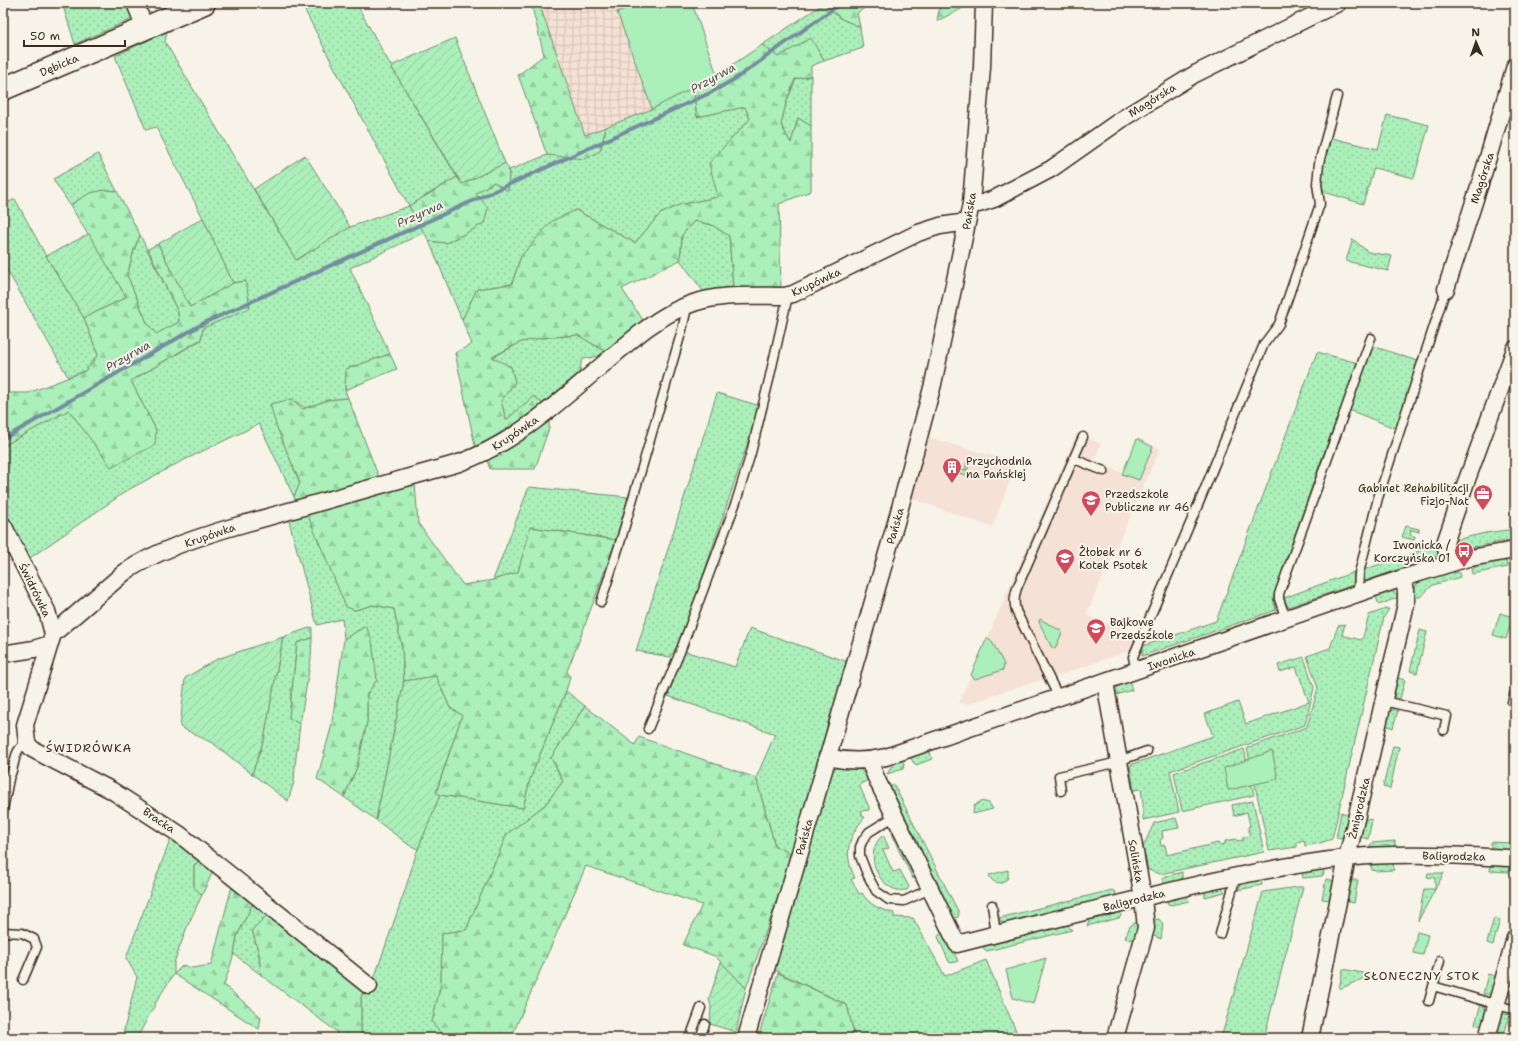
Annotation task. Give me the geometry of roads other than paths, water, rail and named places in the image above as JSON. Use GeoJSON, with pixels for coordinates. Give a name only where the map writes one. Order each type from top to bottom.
{"type":"FeatureCollection","features":[{"type":"Feature","properties":{"kind":"street"},"geometry":{"type":"LineString","coordinates":[[135,3],[145,28]]}},
{"type":"Feature","properties":{"kind":"street","name":"Dębicka"},"geometry":{"type":"LineString","coordinates":[[3,89],[204,3]]}},
{"type":"Feature","properties":{"kind":"street","name":"Pańska"},"geometry":{"type":"LineString","coordinates":[[746,1038],[872,605],[919,440],[933,384],[971,204],[982,67],[984,3]]}},
{"type":"Feature","properties":{"kind":"street","name":"Magórska"},"geometry":{"type":"LineString","coordinates":[[971,204],[979,204],[994,199],[1051,169],[1120,120],[1195,74],[1338,3]]}},
{"type":"Feature","properties":{"kind":"street","name":"Magórska"},"geometry":{"type":"LineString","coordinates":[[1446,289],[1484,171],[1515,66]]}},
{"type":"Feature","properties":{"kind":"street","name":"Krupówka"},"geometry":{"type":"LineString","coordinates":[[51,639],[125,572],[138,563],[158,554],[206,535],[229,528],[459,463],[494,448],[533,423],[653,323],[684,307],[701,301],[724,297],[787,296],[918,233],[940,226],[967,222]]}},
{"type":"Feature","properties":{"kind":"street"},"geometry":{"type":"LineString","coordinates":[[1449,564],[1445,543],[1465,484],[1515,349]]}},
{"type":"Feature","properties":{"kind":"street","name":"Świdrówka"},"geometry":{"type":"LineString","coordinates":[[3,526],[47,611],[51,639]]}},
{"type":"Feature","properties":{"kind":"street","name":"Iwonicka"},"geometry":{"type":"LineString","coordinates":[[827,757],[843,761],[868,761],[914,748],[1403,578],[1465,559],[1515,550]]}},
{"type":"Feature","properties":{"kind":"street","name":"Żmigrodzka"},"geometry":{"type":"LineString","coordinates":[[1310,1038],[1347,858],[1406,604],[1406,591],[1403,578]]}},
{"type":"Feature","properties":{"kind":"street"},"geometry":{"type":"LineString","coordinates":[[3,654],[34,649],[51,639]]}},
{"type":"Feature","properties":{"kind":"street"},"geometry":{"type":"LineString","coordinates":[[27,743],[25,725],[51,639]]}},
{"type":"Feature","properties":{"kind":"street","name":"Solińska"},"geometry":{"type":"LineString","coordinates":[[1105,682],[1143,898],[1146,928],[1114,1038]]}},
{"type":"Feature","properties":{"kind":"street","name":"Bracka"},"geometry":{"type":"LineString","coordinates":[[27,743],[32,749],[111,790],[179,834],[369,986]]}},
{"type":"Feature","properties":{"kind":"street","name":"Baligrodzka"},"geometry":{"type":"LineString","coordinates":[[868,761],[958,944],[1143,898],[1267,870],[1347,858],[1425,855],[1515,858]]}},
{"type":"Feature","properties":{"kind":"street"},"geometry":{"type":"LineString","coordinates":[[1487,1038],[1515,938]]}},
{"type":"Feature","properties":{"kind":"lane"},"geometry":{"type":"LineString","coordinates":[[1136,671],[1134,657],[1264,344],[1279,324],[1290,296],[1320,204],[1317,184],[1319,163],[1336,96]]}},
{"type":"Feature","properties":{"kind":"lane"},"geometry":{"type":"LineString","coordinates":[[1358,594],[1359,573],[1378,498],[1446,289]]}},
{"type":"Feature","properties":{"kind":"lane"},"geometry":{"type":"LineString","coordinates":[[648,729],[680,652],[736,502],[751,452],[769,380],[788,300],[787,296]]}},
{"type":"Feature","properties":{"kind":"lane"},"geometry":{"type":"LineString","coordinates":[[601,602],[620,543],[676,351],[686,312],[684,307]]}},
{"type":"Feature","properties":{"kind":"lane"},"geometry":{"type":"LineString","coordinates":[[1286,619],[1279,600],[1279,594],[1370,338]]}},
{"type":"Feature","properties":{"kind":"lane"},"geometry":{"type":"LineString","coordinates":[[1059,698],[1016,611],[1014,597],[1084,437]]}},
{"type":"Feature","properties":{"kind":"lane"},"geometry":{"type":"LineString","coordinates":[[1074,459],[1104,471]]}},
{"type":"Feature","properties":{"kind":"lane"},"geometry":{"type":"LineString","coordinates":[[1512,702],[1515,692]]}},
{"type":"Feature","properties":{"kind":"lane"},"geometry":{"type":"LineString","coordinates":[[1384,701],[1447,716],[1444,730]]}},
{"type":"Feature","properties":{"kind":"lane"},"geometry":{"type":"LineString","coordinates":[[3,810],[15,757],[21,745],[27,743]]}},
{"type":"Feature","properties":{"kind":"lane"},"geometry":{"type":"LineString","coordinates":[[1061,791],[1059,776],[1119,761],[1147,751]]}},
{"type":"Feature","properties":{"kind":"lane"},"geometry":{"type":"LineString","coordinates":[[3,786],[10,778]]}},
{"type":"Feature","properties":{"kind":"lane"},"geometry":{"type":"LineString","coordinates":[[895,816],[869,832],[863,840],[860,847],[860,856],[867,874],[876,891],[889,900],[904,901],[930,889]]}},
{"type":"Feature","properties":{"kind":"lane"},"geometry":{"type":"LineString","coordinates":[[1220,934],[1236,876]]}},
{"type":"Feature","properties":{"kind":"lane"},"geometry":{"type":"LineString","coordinates":[[992,905],[996,934]]}},
{"type":"Feature","properties":{"kind":"lane"},"geometry":{"type":"LineString","coordinates":[[3,932],[22,933],[34,940],[37,947],[23,980]]}},
{"type":"Feature","properties":{"kind":"lane"},"geometry":{"type":"LineString","coordinates":[[1429,1001],[1440,961]]}},
{"type":"Feature","properties":{"kind":"lane"},"geometry":{"type":"LineString","coordinates":[[1433,986],[1515,1010]]}},
{"type":"Feature","properties":{"kind":"lane"},"geometry":{"type":"LineString","coordinates":[[690,1038],[701,1008]]}},
{"type":"Feature","properties":{"kind":"lane"},"geometry":{"type":"LineString","coordinates":[[700,1038],[705,1024]]}},
{"type":"Feature","properties":{"kind":"waterway","name":"Przyrwa"},"geometry":{"type":"LineString","coordinates":[[3,439],[204,323],[710,93],[738,77],[841,3]]}},
{"type":"Feature","properties":{"kind":"place","name":"Przychodnia na Pańskiej"},"geometry":{"type":"Point","coordinates":[952,484]}},
{"type":"Feature","properties":{"kind":"place","name":"Gabinet Rehabilitacji Fizjo-Nat"},"geometry":{"type":"Point","coordinates":[1483,511]}},
{"type":"Feature","properties":{"kind":"place","name":"Przedszkole Publiczne nr 46"},"geometry":{"type":"Point","coordinates":[1091,517]}},
{"type":"Feature","properties":{"kind":"place","name":"Iwonicka / Korczyńska 01"},"geometry":{"type":"Point","coordinates":[1464,568]}},
{"type":"Feature","properties":{"kind":"place","name":"Żłobek nr 6 Kotek Psotek"},"geometry":{"type":"Point","coordinates":[1065,575]}},
{"type":"Feature","properties":{"kind":"place","name":"Bajkowe Przedszkole"},"geometry":{"type":"Point","coordinates":[1096,645]}},
{"type":"Feature","properties":{"kind":"district","name":"ŚWIDRÓWKA"},"geometry":{"type":"Point","coordinates":[89,748]}},
{"type":"Feature","properties":{"kind":"district","name":"SŁONECZNY STOK"},"geometry":{"type":"Point","coordinates":[1422,976]}}]}
